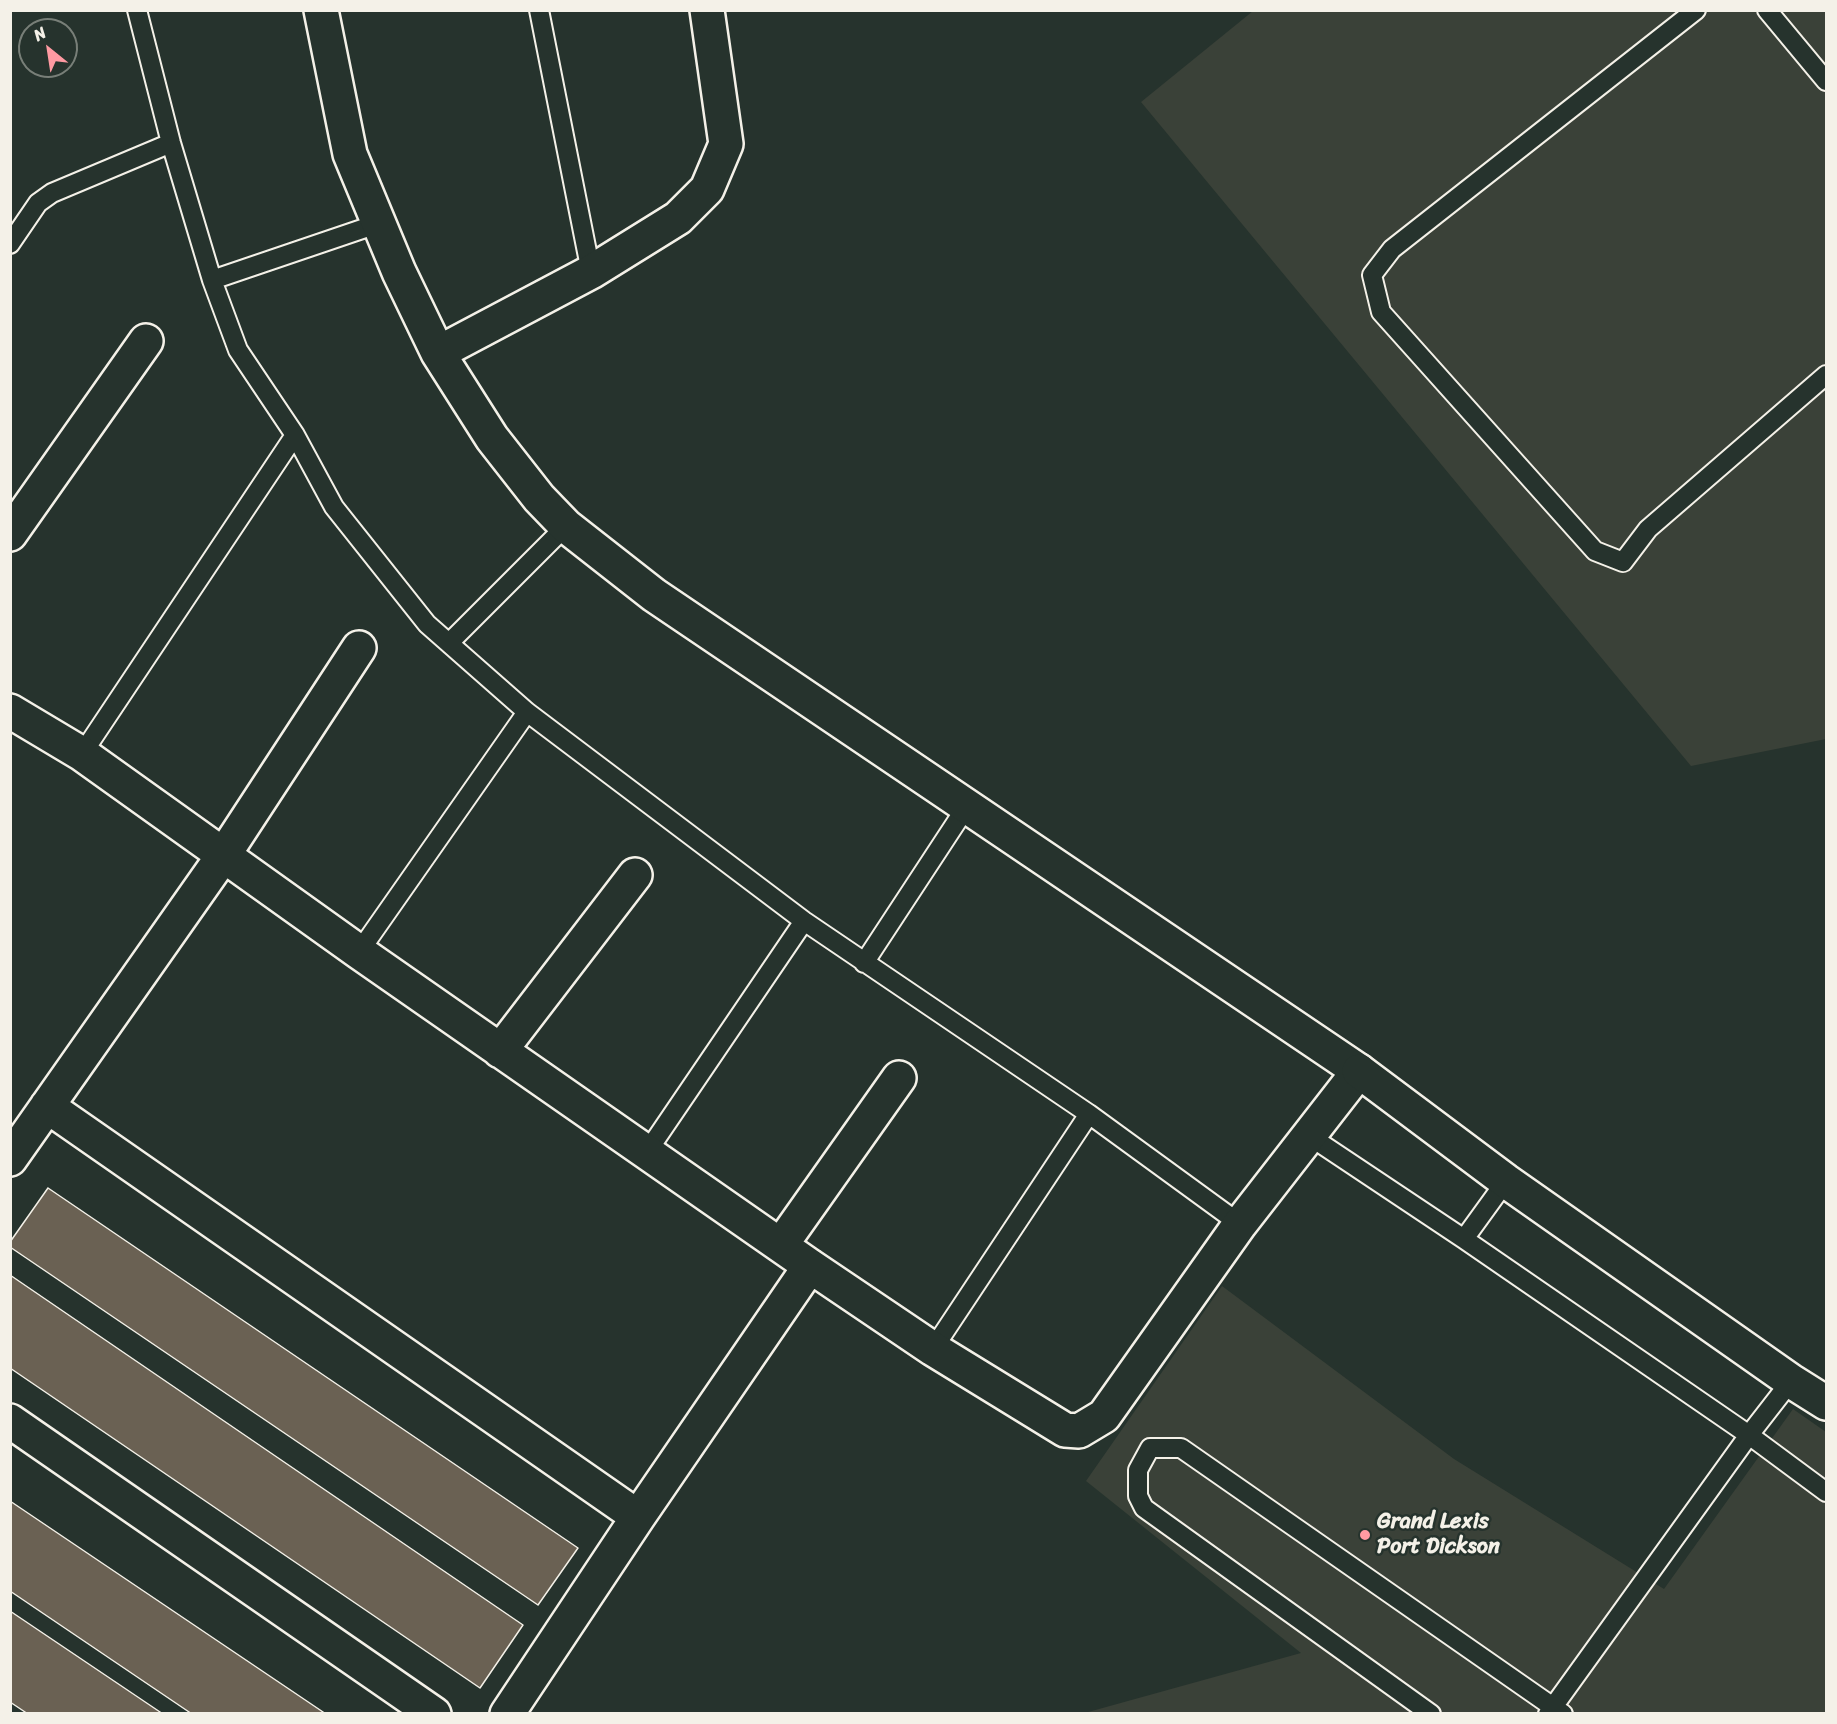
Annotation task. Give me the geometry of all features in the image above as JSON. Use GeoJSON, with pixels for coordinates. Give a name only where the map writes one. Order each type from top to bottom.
{"type":"FeatureCollection","features":[{"type":"Feature","properties":{"kind":"street"},"geometry":{"type":"LineString","coordinates":[[321,10],[350,154],[377,224],[438,353],[492,438],[539,498],[566,526],[654,595],[1359,1071],[1506,1181],[1791,1381],[1827,1403]]}},
{"type":"Feature","properties":{"kind":"street"},"geometry":{"type":"LineString","coordinates":[[438,353],[591,272],[678,218],[707,189],[726,144],[707,10]]}},
{"type":"Feature","properties":{"kind":"street"},"geometry":{"type":"LineString","coordinates":[[10,534],[146,341]]}},
{"type":"Feature","properties":{"kind":"street"},"geometry":{"type":"LineString","coordinates":[[10,1159],[223,856],[359,648]]}},
{"type":"Feature","properties":{"kind":"street"},"geometry":{"type":"LineString","coordinates":[[10,711],[82,754],[359,952],[810,1266],[933,1349],[1065,1430],[1079,1431],[1104,1416],[1240,1224],[1359,1071]]}},
{"type":"Feature","properties":{"kind":"street"},"geometry":{"type":"LineString","coordinates":[[500,1051],[635,875]]}},
{"type":"Feature","properties":{"kind":"street"},"geometry":{"type":"LineString","coordinates":[[781,1245],[899,1078]]}},
{"type":"Feature","properties":{"kind":"street"},"geometry":{"type":"LineString","coordinates":[[47,1106],[638,1517]]}},
{"type":"Feature","properties":{"kind":"street"},"geometry":{"type":"LineString","coordinates":[[507,1713],[810,1266]]}},
{"type":"Feature","properties":{"kind":"street"},"geometry":{"type":"LineString","coordinates":[[10,1421],[434,1713]]}},
{"type":"Feature","properties":{"kind":"lane"},"geometry":{"type":"LineString","coordinates":[[137,10],[171,143],[212,280],[238,350],[295,435],[334,507],[427,624],[527,712],[804,921],[1089,1114],[1240,1224]]}},
{"type":"Feature","properties":{"kind":"lane"},"geometry":{"type":"LineString","coordinates":[[538,10],[591,272]]}},
{"type":"Feature","properties":{"kind":"lane"},"geometry":{"type":"LineString","coordinates":[[1696,10],[1392,249],[1372,275],[1381,312],[1595,551],[1623,561],[1648,529],[1827,375]]}},
{"type":"Feature","properties":{"kind":"lane"},"geometry":{"type":"LineString","coordinates":[[1767,10],[1827,81]]}},
{"type":"Feature","properties":{"kind":"lane"},"geometry":{"type":"LineString","coordinates":[[10,244],[39,203],[52,193],[171,143]]}},
{"type":"Feature","properties":{"kind":"lane"},"geometry":{"type":"LineString","coordinates":[[212,280],[377,224]]}},
{"type":"Feature","properties":{"kind":"lane"},"geometry":{"type":"LineString","coordinates":[[82,754],[295,435]]}},
{"type":"Feature","properties":{"kind":"lane"},"geometry":{"type":"LineString","coordinates":[[449,643],[566,526]]}},
{"type":"Feature","properties":{"kind":"lane"},"geometry":{"type":"LineString","coordinates":[[359,952],[527,712]]}},
{"type":"Feature","properties":{"kind":"lane"},"geometry":{"type":"LineString","coordinates":[[864,963],[967,806]]}},
{"type":"Feature","properties":{"kind":"lane"},"geometry":{"type":"LineString","coordinates":[[647,1152],[804,921]]}},
{"type":"Feature","properties":{"kind":"lane"},"geometry":{"type":"LineString","coordinates":[[933,1349],[1089,1114]]}},
{"type":"Feature","properties":{"kind":"lane"},"geometry":{"type":"LineString","coordinates":[[1308,1135],[1749,1435],[1827,1492]]}},
{"type":"Feature","properties":{"kind":"lane"},"geometry":{"type":"LineString","coordinates":[[1464,1239],[1506,1181]]}},
{"type":"Feature","properties":{"kind":"lane"},"geometry":{"type":"LineString","coordinates":[[1431,1713],[1144,1508],[1138,1496],[1138,1470],[1150,1448],[1181,1448],[1555,1711],[1749,1435],[1791,1381]]}},
{"type":"Feature","properties":{"kind":"shaded area"},"geometry":{"type":"Polygon","coordinates":[[[1253,11],[1826,11],[1826,739],[1691,766],[1141,102],[1253,11]]]}},
{"type":"Feature","properties":{"kind":"shaded area","name":"Grand Lexis Port Dickson"},"geometry":{"type":"Polygon","coordinates":[[[1222,1286],[1454,1459],[1664,1589],[1793,1409],[1826,1432],[1826,1713],[1081,1714],[1301,1653],[1086,1481],[1222,1286]]]}},
{"type":"Feature","properties":{"kind":"building"},"geometry":{"type":"Polygon","coordinates":[[[48,1188],[578,1548],[538,1605],[10,1247],[10,1242],[48,1188]]]}},
{"type":"Feature","properties":{"kind":"building"},"geometry":{"type":"Polygon","coordinates":[[[10,1275],[523,1625],[480,1688],[10,1368],[10,1275]]]}},
{"type":"Feature","properties":{"kind":"building"},"geometry":{"type":"Polygon","coordinates":[[[10,1501],[326,1714],[192,1714],[10,1591],[10,1501]]]}},
{"type":"Feature","properties":{"kind":"building"},"geometry":{"type":"Polygon","coordinates":[[[10,1611],[163,1714],[28,1714],[10,1702],[10,1611]]]}},
{"type":"Feature","properties":{"kind":"place","name":"Grand Lexis Port Dickson"},"geometry":{"type":"Point","coordinates":[1365,1535]}}]}
